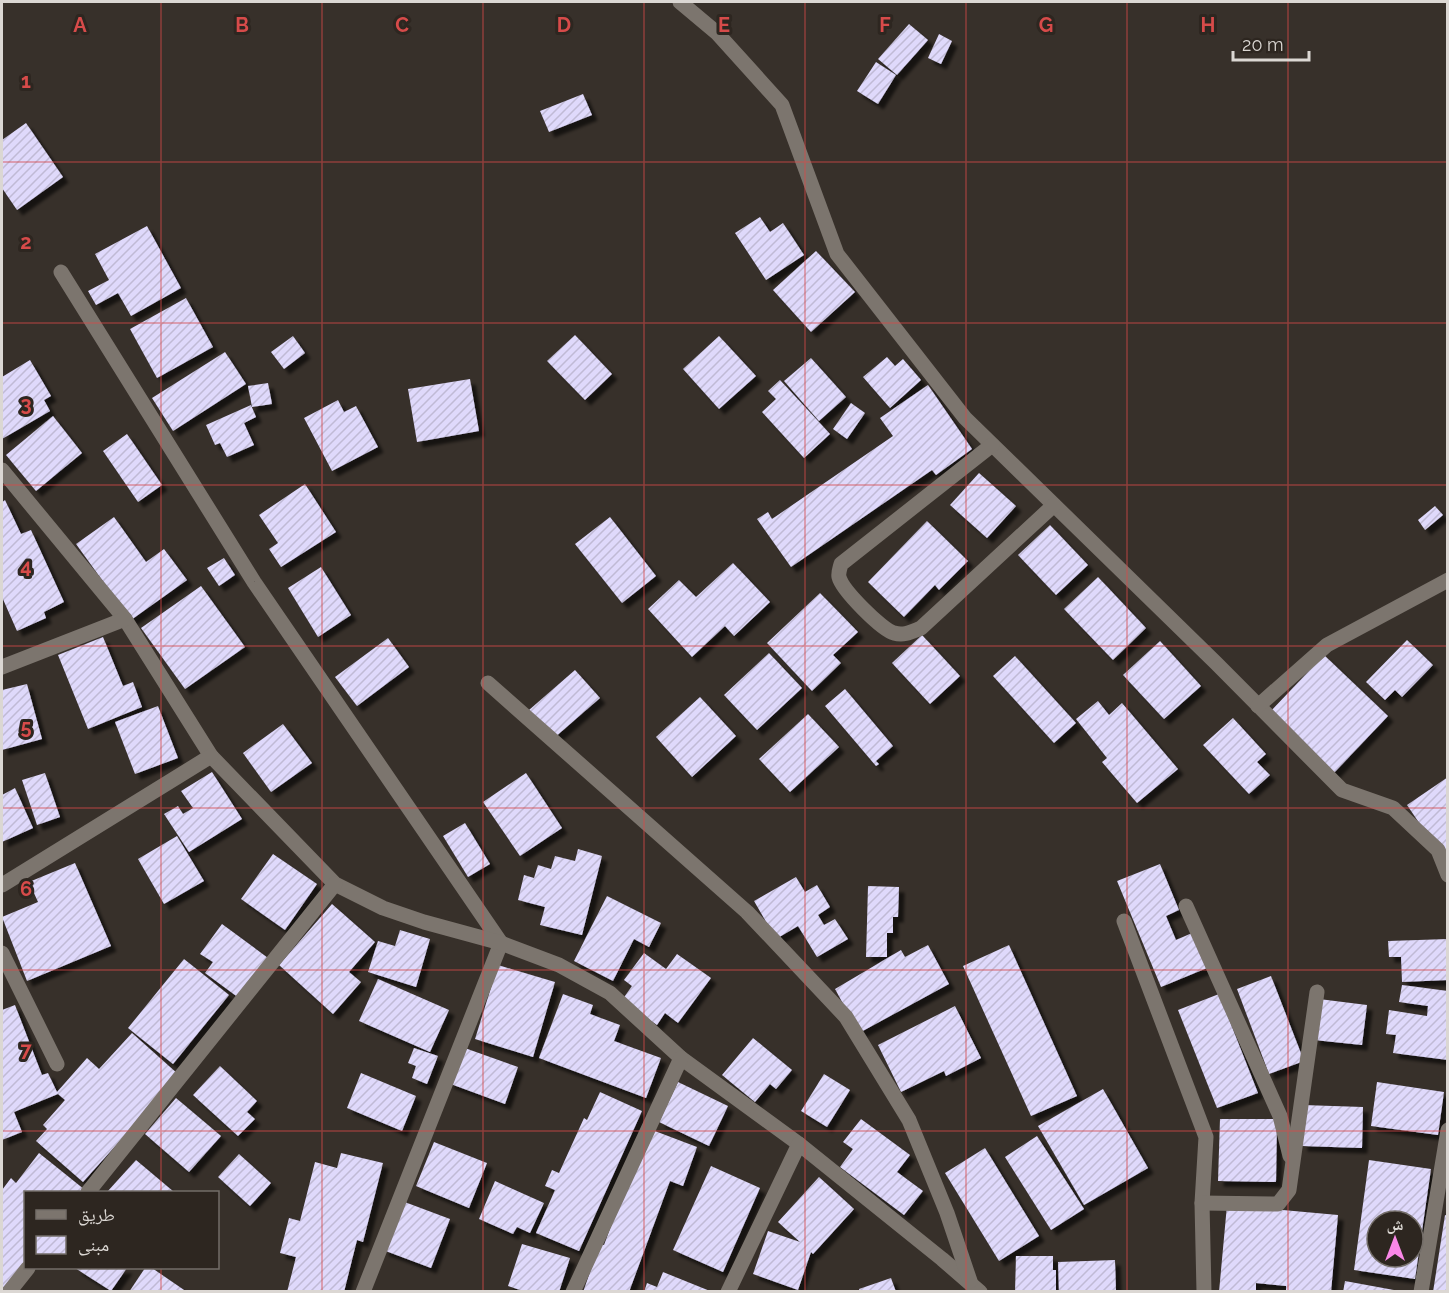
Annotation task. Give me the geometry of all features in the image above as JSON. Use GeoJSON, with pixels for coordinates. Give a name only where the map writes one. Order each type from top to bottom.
{"type":"FeatureCollection","features":[{"type":"Feature","properties":{"kind":"street"},"geometry":{"type":"LineString","coordinates":[[680,2],[717,33],[782,105],[837,254],[964,418],[1342,790],[1393,808],[1438,850],[1448,875]]}},
{"type":"Feature","properties":{"kind":"street"},"geometry":{"type":"LineString","coordinates":[[61,272],[254,582],[501,943]]}},
{"type":"Feature","properties":{"kind":"street"},"geometry":{"type":"LineString","coordinates":[[992,445],[841,564],[839,576],[844,587],[873,618],[891,633],[904,635],[921,628],[1054,505]]}},
{"type":"Feature","properties":{"kind":"street"},"geometry":{"type":"LineString","coordinates":[[2,470],[7,487],[125,619],[211,756],[335,884],[383,908],[445,929],[501,943],[559,965],[609,993],[681,1058],[799,1144],[942,1258],[975,1288]]}},
{"type":"Feature","properties":{"kind":"street"},"geometry":{"type":"LineString","coordinates":[[1258,706],[1328,645],[1448,580]]}},
{"type":"Feature","properties":{"kind":"street"},"geometry":{"type":"LineString","coordinates":[[2,667],[125,619]]}},
{"type":"Feature","properties":{"kind":"street"},"geometry":{"type":"LineString","coordinates":[[488,683],[747,912],[846,1017],[909,1120],[975,1288]]}},
{"type":"Feature","properties":{"kind":"street"},"geometry":{"type":"LineString","coordinates":[[2,885],[211,756]]}},
{"type":"Feature","properties":{"kind":"street"},"geometry":{"type":"LineString","coordinates":[[89,1191],[335,884]]}},
{"type":"Feature","properties":{"kind":"street"},"geometry":{"type":"LineString","coordinates":[[1186,906],[1280,1116],[1292,1164]]}},
{"type":"Feature","properties":{"kind":"street"},"geometry":{"type":"LineString","coordinates":[[1124,921],[1206,1137],[1202,1203],[1204,1292]]}},
{"type":"Feature","properties":{"kind":"street"},"geometry":{"type":"LineString","coordinates":[[363,1292],[501,943]]}},
{"type":"Feature","properties":{"kind":"street"},"geometry":{"type":"LineString","coordinates":[[2,953],[57,1064]]}},
{"type":"Feature","properties":{"kind":"street"},"geometry":{"type":"LineString","coordinates":[[1202,1203],[1278,1203],[1289,1190],[1317,992]]}},
{"type":"Feature","properties":{"kind":"street"},"geometry":{"type":"LineString","coordinates":[[573,1292],[681,1058]]}},
{"type":"Feature","properties":{"kind":"street"},"geometry":{"type":"LineString","coordinates":[[1420,1292],[1448,1130]]}},
{"type":"Feature","properties":{"kind":"street"},"geometry":{"type":"LineString","coordinates":[[728,1292],[799,1144]]}},
{"type":"Feature","properties":{"kind":"street"},"geometry":{"type":"LineString","coordinates":[[9,1292],[27,1269]]}},
{"type":"Feature","properties":{"kind":"building"},"geometry":{"type":"Polygon","coordinates":[[[909,24],[928,40],[897,75],[878,59],[909,24]]]}},
{"type":"Feature","properties":{"kind":"building"},"geometry":{"type":"Polygon","coordinates":[[[939,34],[952,41],[941,64],[928,58],[939,34]]]}},
{"type":"Feature","properties":{"kind":"building"},"geometry":{"type":"Polygon","coordinates":[[[876,62],[896,75],[878,104],[857,91],[876,62]]]}},
{"type":"Feature","properties":{"kind":"building"},"geometry":{"type":"Polygon","coordinates":[[[583,94],[592,115],[549,132],[540,111],[583,94]]]}},
{"type":"Feature","properties":{"kind":"building"},"geometry":{"type":"Polygon","coordinates":[[[26,123],[63,177],[17,210],[2,188],[2,140],[26,123]]]}},
{"type":"Feature","properties":{"kind":"building"},"geometry":{"type":"Polygon","coordinates":[[[760,217],[770,232],[783,223],[804,255],[766,280],[735,233],[760,217]]]}},
{"type":"Feature","properties":{"kind":"building"},"geometry":{"type":"Polygon","coordinates":[[[147,226],[181,288],[131,316],[118,293],[96,305],[88,291],[109,280],[95,254],[147,226]]]}},
{"type":"Feature","properties":{"kind":"building"},"geometry":{"type":"Polygon","coordinates":[[[816,251],[855,292],[811,332],[773,290],[816,251]]]}},
{"type":"Feature","properties":{"kind":"building"},"geometry":{"type":"Polygon","coordinates":[[[186,298],[213,347],[157,378],[130,329],[186,298]]]}},
{"type":"Feature","properties":{"kind":"building"},"geometry":{"type":"Polygon","coordinates":[[[575,335],[612,374],[585,400],[547,361],[575,335]]]}},
{"type":"Feature","properties":{"kind":"building"},"geometry":{"type":"Polygon","coordinates":[[[293,336],[305,353],[284,369],[271,352],[293,336]]]}},
{"type":"Feature","properties":{"kind":"building"},"geometry":{"type":"Polygon","coordinates":[[[719,336],[756,376],[719,409],[683,369],[719,336]]]}},
{"type":"Feature","properties":{"kind":"building"},"geometry":{"type":"Polygon","coordinates":[[[225,352],[246,384],[173,431],[152,398],[225,352]]]}},
{"type":"Feature","properties":{"kind":"building"},"geometry":{"type":"Polygon","coordinates":[[[887,357],[895,366],[903,359],[921,380],[890,408],[863,377],[887,357]]]}},
{"type":"Feature","properties":{"kind":"building"},"geometry":{"type":"Polygon","coordinates":[[[811,358],[846,397],[819,421],[784,381],[811,358]]]}},
{"type":"Feature","properties":{"kind":"building"},"geometry":{"type":"Polygon","coordinates":[[[30,360],[51,396],[44,400],[50,411],[2,439],[2,377],[30,360]]]}},
{"type":"Feature","properties":{"kind":"building"},"geometry":{"type":"Polygon","coordinates":[[[470,379],[479,431],[417,442],[408,389],[470,379]]]}},
{"type":"Feature","properties":{"kind":"building"},"geometry":{"type":"Polygon","coordinates":[[[780,380],[830,434],[804,458],[762,412],[776,399],[768,391],[780,380]]]}},
{"type":"Feature","properties":{"kind":"building"},"geometry":{"type":"Polygon","coordinates":[[[268,383],[272,404],[252,407],[248,386],[268,383]]]}},
{"type":"Feature","properties":{"kind":"building"},"geometry":{"type":"Polygon","coordinates":[[[928,385],[972,449],[936,475],[932,470],[791,567],[757,519],[768,512],[772,519],[893,436],[880,418],[928,385]]]}},
{"type":"Feature","properties":{"kind":"building"},"geometry":{"type":"Polygon","coordinates":[[[338,400],[344,412],[356,406],[378,447],[332,471],[304,418],[338,400]]]}},
{"type":"Feature","properties":{"kind":"building"},"geometry":{"type":"Polygon","coordinates":[[[851,403],[865,413],[847,439],[833,429],[851,403]]]}},
{"type":"Feature","properties":{"kind":"building"},"geometry":{"type":"Polygon","coordinates":[[[251,405],[256,417],[244,423],[254,445],[227,457],[220,443],[215,445],[206,425],[251,405]]]}},
{"type":"Feature","properties":{"kind":"building"},"geometry":{"type":"Polygon","coordinates":[[[53,416],[82,453],[36,491],[6,455],[53,416]]]}},
{"type":"Feature","properties":{"kind":"building"},"geometry":{"type":"Polygon","coordinates":[[[127,434],[162,485],[138,502],[103,451],[127,434]]]}},
{"type":"Feature","properties":{"kind":"building"},"geometry":{"type":"Polygon","coordinates":[[[979,473],[1016,506],[987,538],[950,505],[979,473]]]}},
{"type":"Feature","properties":{"kind":"building"},"geometry":{"type":"Polygon","coordinates":[[[305,484],[336,532],[281,567],[269,549],[278,543],[259,515],[305,484]]]}},
{"type":"Feature","properties":{"kind":"building"},"geometry":{"type":"Polygon","coordinates":[[[5,500],[21,534],[31,530],[64,602],[44,612],[46,618],[17,631],[2,597],[2,502],[5,500]]]}},
{"type":"Feature","properties":{"kind":"building"},"geometry":{"type":"Polygon","coordinates":[[[1435,506],[1443,515],[1425,530],[1418,520],[1435,506]]]}},
{"type":"Feature","properties":{"kind":"building"},"geometry":{"type":"Polygon","coordinates":[[[114,517],[146,562],[164,549],[187,580],[131,620],[76,544],[114,517]]]}},
{"type":"Feature","properties":{"kind":"building"},"geometry":{"type":"Polygon","coordinates":[[[610,517],[656,576],[622,603],[575,544],[610,517]]]}},
{"type":"Feature","properties":{"kind":"building"},"geometry":{"type":"Polygon","coordinates":[[[927,521],[968,561],[939,590],[935,585],[904,617],[868,582],[927,521]]]}},
{"type":"Feature","properties":{"kind":"building"},"geometry":{"type":"Polygon","coordinates":[[[1050,525],[1088,565],[1056,595],[1018,555],[1050,525]]]}},
{"type":"Feature","properties":{"kind":"building"},"geometry":{"type":"Polygon","coordinates":[[[224,558],[235,575],[219,586],[207,568],[224,558]]]}},
{"type":"Feature","properties":{"kind":"building"},"geometry":{"type":"Polygon","coordinates":[[[733,563],[770,602],[734,636],[725,626],[692,657],[648,609],[679,580],[696,597],[733,563]]]}},
{"type":"Feature","properties":{"kind":"building"},"geometry":{"type":"Polygon","coordinates":[[[321,567],[351,615],[318,637],[288,588],[321,567]]]}},
{"type":"Feature","properties":{"kind":"building"},"geometry":{"type":"Polygon","coordinates":[[[1098,577],[1146,628],[1113,660],[1064,609],[1098,577]]]}},
{"type":"Feature","properties":{"kind":"building"},"geometry":{"type":"Polygon","coordinates":[[[201,586],[245,647],[185,689],[141,628],[201,586]]]}},
{"type":"Feature","properties":{"kind":"building"},"geometry":{"type":"Polygon","coordinates":[[[820,593],[858,632],[833,655],[841,663],[812,691],[767,643],[820,593]]]}},
{"type":"Feature","properties":{"kind":"building"},"geometry":{"type":"Polygon","coordinates":[[[922,635],[960,676],[930,704],[892,663],[922,635]]]}},
{"type":"Feature","properties":{"kind":"building"},"geometry":{"type":"Polygon","coordinates":[[[103,637],[123,686],[133,682],[142,707],[88,729],[58,655],[103,637]]]}},
{"type":"Feature","properties":{"kind":"building"},"geometry":{"type":"Polygon","coordinates":[[[388,638],[409,667],[357,706],[335,677],[388,638]]]}},
{"type":"Feature","properties":{"kind":"building"},"geometry":{"type":"Polygon","coordinates":[[[1407,640],[1433,665],[1402,697],[1395,690],[1385,700],[1366,682],[1407,640]]]}},
{"type":"Feature","properties":{"kind":"building"},"geometry":{"type":"Polygon","coordinates":[[[1160,641],[1201,686],[1164,719],[1123,675],[1160,641]]]}},
{"type":"Feature","properties":{"kind":"building"},"geometry":{"type":"Polygon","coordinates":[[[769,653],[802,688],[757,730],[724,695],[769,653]]]}},
{"type":"Feature","properties":{"kind":"building"},"geometry":{"type":"Polygon","coordinates":[[[1324,655],[1388,716],[1333,774],[1269,713],[1324,655]]]}},
{"type":"Feature","properties":{"kind":"building"},"geometry":{"type":"Polygon","coordinates":[[[1015,656],[1076,723],[1054,743],[993,676],[1015,656]]]}},
{"type":"Feature","properties":{"kind":"building"},"geometry":{"type":"Polygon","coordinates":[[[575,670],[600,698],[554,738],[529,710],[575,670]]]}},
{"type":"Feature","properties":{"kind":"building"},"geometry":{"type":"Polygon","coordinates":[[[27,684],[42,739],[2,750],[2,690],[27,684]]]}},
{"type":"Feature","properties":{"kind":"building"},"geometry":{"type":"Polygon","coordinates":[[[845,689],[893,746],[876,761],[879,764],[876,766],[825,706],[845,689]]]}},
{"type":"Feature","properties":{"kind":"building"},"geometry":{"type":"Polygon","coordinates":[[[700,697],[736,736],[692,777],[656,737],[700,697]]]}},
{"type":"Feature","properties":{"kind":"building"},"geometry":{"type":"Polygon","coordinates":[[[1098,701],[1109,715],[1122,703],[1178,769],[1137,803],[1102,762],[1107,758],[1076,719],[1098,701]]]}},
{"type":"Feature","properties":{"kind":"building"},"geometry":{"type":"Polygon","coordinates":[[[158,706],[178,758],[135,774],[115,722],[158,706]]]}},
{"type":"Feature","properties":{"kind":"building"},"geometry":{"type":"Polygon","coordinates":[[[808,714],[839,747],[790,792],[759,759],[808,714]]]}},
{"type":"Feature","properties":{"kind":"building"},"geometry":{"type":"Polygon","coordinates":[[[1233,718],[1266,754],[1257,762],[1270,775],[1249,794],[1203,745],[1233,718]]]}},
{"type":"Feature","properties":{"kind":"building"},"geometry":{"type":"Polygon","coordinates":[[[283,724],[312,763],[271,792],[243,753],[283,724]]]}},
{"type":"Feature","properties":{"kind":"building"},"geometry":{"type":"Polygon","coordinates":[[[212,772],[242,819],[189,852],[164,814],[178,806],[183,814],[193,808],[181,791],[212,772]]]}},
{"type":"Feature","properties":{"kind":"building"},"geometry":{"type":"Polygon","coordinates":[[[45,773],[60,817],[37,825],[22,780],[45,773]]]}},
{"type":"Feature","properties":{"kind":"building"},"geometry":{"type":"Polygon","coordinates":[[[526,773],[562,828],[520,856],[483,802],[526,773]]]}},
{"type":"Feature","properties":{"kind":"building"},"geometry":{"type":"Polygon","coordinates":[[[1448,777],[1448,855],[1443,858],[1407,805],[1448,777]]]}},
{"type":"Feature","properties":{"kind":"building"},"geometry":{"type":"Polygon","coordinates":[[[15,788],[33,828],[2,842],[2,795],[15,788]]]}},
{"type":"Feature","properties":{"kind":"building"},"geometry":{"type":"Polygon","coordinates":[[[465,823],[490,864],[468,877],[443,836],[465,823]]]}},
{"type":"Feature","properties":{"kind":"building"},"geometry":{"type":"Polygon","coordinates":[[[177,836],[204,881],[164,904],[138,859],[177,836]]]}},
{"type":"Feature","properties":{"kind":"building"},"geometry":{"type":"Polygon","coordinates":[[[578,849],[602,856],[582,935],[540,925],[545,907],[518,900],[524,875],[534,878],[538,865],[551,869],[555,856],[575,861],[578,849]]]}},
{"type":"Feature","properties":{"kind":"building"},"geometry":{"type":"Polygon","coordinates":[[[273,854],[317,884],[285,930],[241,899],[273,854]]]}},
{"type":"Feature","properties":{"kind":"building"},"geometry":{"type":"Polygon","coordinates":[[[75,863],[111,946],[27,981],[2,917],[38,902],[29,882],[75,863]]]}},
{"type":"Feature","properties":{"kind":"building"},"geometry":{"type":"Polygon","coordinates":[[[1160,864],[1179,910],[1166,916],[1176,940],[1192,933],[1207,968],[1161,987],[1117,881],[1160,864]]]}},
{"type":"Feature","properties":{"kind":"building"},"geometry":{"type":"Polygon","coordinates":[[[796,877],[805,892],[817,885],[830,907],[818,915],[824,925],[835,919],[848,939],[817,957],[798,926],[776,939],[754,901],[796,877]]]}},
{"type":"Feature","properties":{"kind":"building"},"geometry":{"type":"Polygon","coordinates":[[[868,886],[899,887],[898,917],[893,917],[893,933],[887,933],[887,957],[866,957],[868,886]]]}},
{"type":"Feature","properties":{"kind":"building"},"geometry":{"type":"Polygon","coordinates":[[[607,896],[661,923],[649,947],[634,939],[613,981],[574,961],[607,896]]]}},
{"type":"Feature","properties":{"kind":"building"},"geometry":{"type":"Polygon","coordinates":[[[332,904],[375,942],[349,972],[361,982],[333,1014],[279,965],[332,904]]]}},
{"type":"Feature","properties":{"kind":"building"},"geometry":{"type":"Polygon","coordinates":[[[222,924],[268,958],[239,998],[205,973],[213,962],[200,954],[222,924]]]}},
{"type":"Feature","properties":{"kind":"building"},"geometry":{"type":"Polygon","coordinates":[[[400,930],[430,939],[416,987],[368,972],[378,941],[395,946],[400,930]]]}},
{"type":"Feature","properties":{"kind":"building"},"geometry":{"type":"Polygon","coordinates":[[[1448,939],[1448,980],[1402,982],[1401,957],[1389,957],[1388,941],[1448,939]]]}},
{"type":"Feature","properties":{"kind":"building"},"geometry":{"type":"Polygon","coordinates":[[[928,945],[949,984],[859,1033],[835,989],[901,950],[905,957],[928,945]]]}},
{"type":"Feature","properties":{"kind":"building"},"geometry":{"type":"Polygon","coordinates":[[[1009,945],[1077,1096],[1031,1116],[963,966],[1009,945]]]}},
{"type":"Feature","properties":{"kind":"building"},"geometry":{"type":"Polygon","coordinates":[[[644,953],[666,969],[677,954],[711,978],[678,1023],[665,1013],[657,1025],[622,1000],[632,986],[624,980],[644,953]]]}},
{"type":"Feature","properties":{"kind":"building"},"geometry":{"type":"Polygon","coordinates":[[[184,959],[229,995],[173,1064],[128,1028],[184,959]]]}},
{"type":"Feature","properties":{"kind":"building"},"geometry":{"type":"Polygon","coordinates":[[[498,965],[555,982],[533,1057],[475,1039],[498,965]]]}},
{"type":"Feature","properties":{"kind":"building"},"geometry":{"type":"Polygon","coordinates":[[[1271,976],[1304,1061],[1269,1074],[1237,989],[1271,976]]]}},
{"type":"Feature","properties":{"kind":"building"},"geometry":{"type":"Polygon","coordinates":[[[378,979],[449,1010],[430,1052],[359,1021],[378,979]]]}},
{"type":"Feature","properties":{"kind":"building"},"geometry":{"type":"Polygon","coordinates":[[[1402,985],[1448,991],[1448,1060],[1393,1053],[1396,1035],[1386,1034],[1389,1010],[1427,1016],[1428,1006],[1399,1002],[1402,985]]]}},
{"type":"Feature","properties":{"kind":"building"},"geometry":{"type":"Polygon","coordinates":[[[563,994],[593,1005],[590,1014],[620,1025],[614,1041],[661,1058],[646,1098],[539,1058],[563,994]]]}},
{"type":"Feature","properties":{"kind":"building"},"geometry":{"type":"Polygon","coordinates":[[[1219,994],[1258,1093],[1217,1108],[1178,1010],[1219,994]]]}},
{"type":"Feature","properties":{"kind":"building"},"geometry":{"type":"Polygon","coordinates":[[[1319,999],[1367,1005],[1362,1045],[1314,1040],[1319,999]]]}},
{"type":"Feature","properties":{"kind":"building"},"geometry":{"type":"Polygon","coordinates":[[[15,1005],[42,1075],[48,1073],[57,1092],[87,1058],[99,1069],[132,1033],[179,1075],[83,1182],[36,1141],[47,1129],[43,1125],[65,1100],[58,1094],[14,1112],[22,1132],[2,1140],[2,1010],[15,1005]]]}},
{"type":"Feature","properties":{"kind":"building"},"geometry":{"type":"Polygon","coordinates":[[[955,1006],[981,1058],[946,1076],[944,1071],[901,1092],[878,1045],[955,1006]]]}},
{"type":"Feature","properties":{"kind":"building"},"geometry":{"type":"Polygon","coordinates":[[[753,1038],[792,1070],[776,1089],[770,1084],[755,1102],[722,1075],[753,1038]]]}},
{"type":"Feature","properties":{"kind":"building"},"geometry":{"type":"Polygon","coordinates":[[[462,1047],[518,1067],[505,1104],[448,1083],[462,1047]]]}},
{"type":"Feature","properties":{"kind":"building"},"geometry":{"type":"Polygon","coordinates":[[[414,1048],[438,1056],[427,1084],[412,1078],[416,1066],[408,1063],[414,1048]]]}},
{"type":"Feature","properties":{"kind":"building"},"geometry":{"type":"Polygon","coordinates":[[[220,1066],[257,1101],[247,1112],[255,1119],[238,1136],[193,1095],[220,1066]]]}},
{"type":"Feature","properties":{"kind":"building"},"geometry":{"type":"Polygon","coordinates":[[[361,1073],[416,1096],[402,1131],[347,1108],[361,1073]]]}},
{"type":"Feature","properties":{"kind":"building"},"geometry":{"type":"Polygon","coordinates":[[[824,1074],[850,1090],[827,1127],[801,1111],[824,1074]]]}},
{"type":"Feature","properties":{"kind":"building"},"geometry":{"type":"Polygon","coordinates":[[[678,1082],[728,1106],[709,1146],[659,1122],[678,1082]]]}},
{"type":"Feature","properties":{"kind":"building"},"geometry":{"type":"Polygon","coordinates":[[[1377,1082],[1444,1092],[1438,1135],[1371,1126],[1377,1082]]]}},
{"type":"Feature","properties":{"kind":"building"},"geometry":{"type":"Polygon","coordinates":[[[1103,1089],[1148,1168],[1084,1205],[1038,1126],[1103,1089]]]}},
{"type":"Feature","properties":{"kind":"building"},"geometry":{"type":"Polygon","coordinates":[[[600,1092],[642,1111],[579,1251],[536,1233],[555,1190],[545,1186],[552,1170],[559,1173],[584,1118],[587,1120],[600,1092]]]}},
{"type":"Feature","properties":{"kind":"building"},"geometry":{"type":"Polygon","coordinates":[[[176,1098],[221,1136],[189,1172],[145,1134],[176,1098]]]}},
{"type":"Feature","properties":{"kind":"building"},"geometry":{"type":"Polygon","coordinates":[[[1303,1105],[1363,1107],[1362,1148],[1302,1146],[1303,1105]]]}},
{"type":"Feature","properties":{"kind":"building"},"geometry":{"type":"Polygon","coordinates":[[[861,1119],[910,1155],[897,1172],[923,1191],[904,1215],[840,1167],[853,1149],[843,1142],[861,1119]]]}},
{"type":"Feature","properties":{"kind":"building"},"geometry":{"type":"Polygon","coordinates":[[[1220,1119],[1277,1119],[1276,1182],[1218,1181],[1220,1119]]]}},
{"type":"Feature","properties":{"kind":"building"},"geometry":{"type":"Polygon","coordinates":[[[647,1128],[697,1147],[683,1186],[670,1181],[629,1292],[583,1292],[600,1244],[604,1245],[647,1128]]]}},
{"type":"Feature","properties":{"kind":"building"},"geometry":{"type":"Polygon","coordinates":[[[1037,1136],[1084,1209],[1051,1230],[1005,1157],[1037,1136]]]}},
{"type":"Feature","properties":{"kind":"building"},"geometry":{"type":"Polygon","coordinates":[[[434,1142],[487,1163],[469,1208],[416,1186],[434,1142]]]}},
{"type":"Feature","properties":{"kind":"building"},"geometry":{"type":"Polygon","coordinates":[[[985,1148],[1039,1236],[999,1261],[945,1173],[985,1148]]]}},
{"type":"Feature","properties":{"kind":"building"},"geometry":{"type":"Polygon","coordinates":[[[39,1153],[85,1190],[24,1191],[24,1265],[2,1292],[2,1190],[11,1178],[16,1183],[39,1153]]]}},
{"type":"Feature","properties":{"kind":"building"},"geometry":{"type":"Polygon","coordinates":[[[341,1153],[383,1163],[363,1242],[357,1240],[344,1292],[287,1292],[296,1257],[280,1253],[289,1218],[300,1221],[315,1162],[337,1168],[341,1153]]]}},
{"type":"Feature","properties":{"kind":"building"},"geometry":{"type":"Polygon","coordinates":[[[239,1154],[271,1183],[250,1206],[218,1177],[239,1154]]]}},
{"type":"Feature","properties":{"kind":"building"},"geometry":{"type":"Polygon","coordinates":[[[136,1160],[173,1191],[108,1191],[136,1160]]]}},
{"type":"Feature","properties":{"kind":"building"},"geometry":{"type":"Polygon","coordinates":[[[1369,1160],[1431,1169],[1425,1210],[1365,1209],[1365,1269],[1416,1269],[1415,1279],[1354,1270],[1369,1160]]]}},
{"type":"Feature","properties":{"kind":"building"},"geometry":{"type":"Polygon","coordinates":[[[711,1166],[760,1188],[723,1272],[673,1250],[711,1166]]]}},
{"type":"Feature","properties":{"kind":"building"},"geometry":{"type":"Polygon","coordinates":[[[819,1177],[854,1209],[813,1254],[811,1252],[798,1290],[753,1274],[768,1231],[800,1242],[778,1222],[819,1177]]]}},
{"type":"Feature","properties":{"kind":"building"},"geometry":{"type":"Polygon","coordinates":[[[495,1181],[544,1203],[530,1233],[517,1227],[513,1234],[479,1219],[495,1181]]]}},
{"type":"Feature","properties":{"kind":"building"},"geometry":{"type":"Polygon","coordinates":[[[402,1201],[450,1219],[431,1268],[383,1250],[402,1201]]]}},
{"type":"Feature","properties":{"kind":"building"},"geometry":{"type":"Polygon","coordinates":[[[1227,1205],[1338,1215],[1331,1292],[1286,1292],[1286,1286],[1256,1283],[1256,1292],[1219,1292],[1227,1205]]]}},
{"type":"Feature","properties":{"kind":"building"},"geometry":{"type":"Polygon","coordinates":[[[1445,1215],[1448,1216],[1448,1292],[1433,1292],[1445,1215]]]}},
{"type":"Feature","properties":{"kind":"building"},"geometry":{"type":"Polygon","coordinates":[[[522,1244],[570,1258],[559,1292],[526,1292],[508,1286],[522,1244]]]}},
{"type":"Feature","properties":{"kind":"building"},"geometry":{"type":"Polygon","coordinates":[[[1016,1256],[1053,1256],[1053,1270],[1056,1270],[1056,1292],[1015,1292],[1016,1256]]]}},
{"type":"Feature","properties":{"kind":"building"},"geometry":{"type":"Polygon","coordinates":[[[1115,1260],[1116,1292],[1059,1292],[1058,1262],[1115,1260]]]}},
{"type":"Feature","properties":{"kind":"building"},"geometry":{"type":"Polygon","coordinates":[[[77,1269],[126,1269],[111,1291],[77,1269]]]}},
{"type":"Feature","properties":{"kind":"building"},"geometry":{"type":"Polygon","coordinates":[[[144,1269],[153,1269],[187,1292],[129,1292],[144,1269]]]}},
{"type":"Feature","properties":{"kind":"building"},"geometry":{"type":"Polygon","coordinates":[[[663,1272],[710,1292],[644,1292],[647,1283],[657,1287],[663,1272]]]}},
{"type":"Feature","properties":{"kind":"building"},"geometry":{"type":"Polygon","coordinates":[[[891,1278],[896,1292],[860,1292],[859,1289],[891,1278]]]}},
{"type":"Feature","properties":{"kind":"building"},"geometry":{"type":"Polygon","coordinates":[[[1345,1281],[1394,1290],[1394,1292],[1343,1292],[1345,1281]]]}}]}
